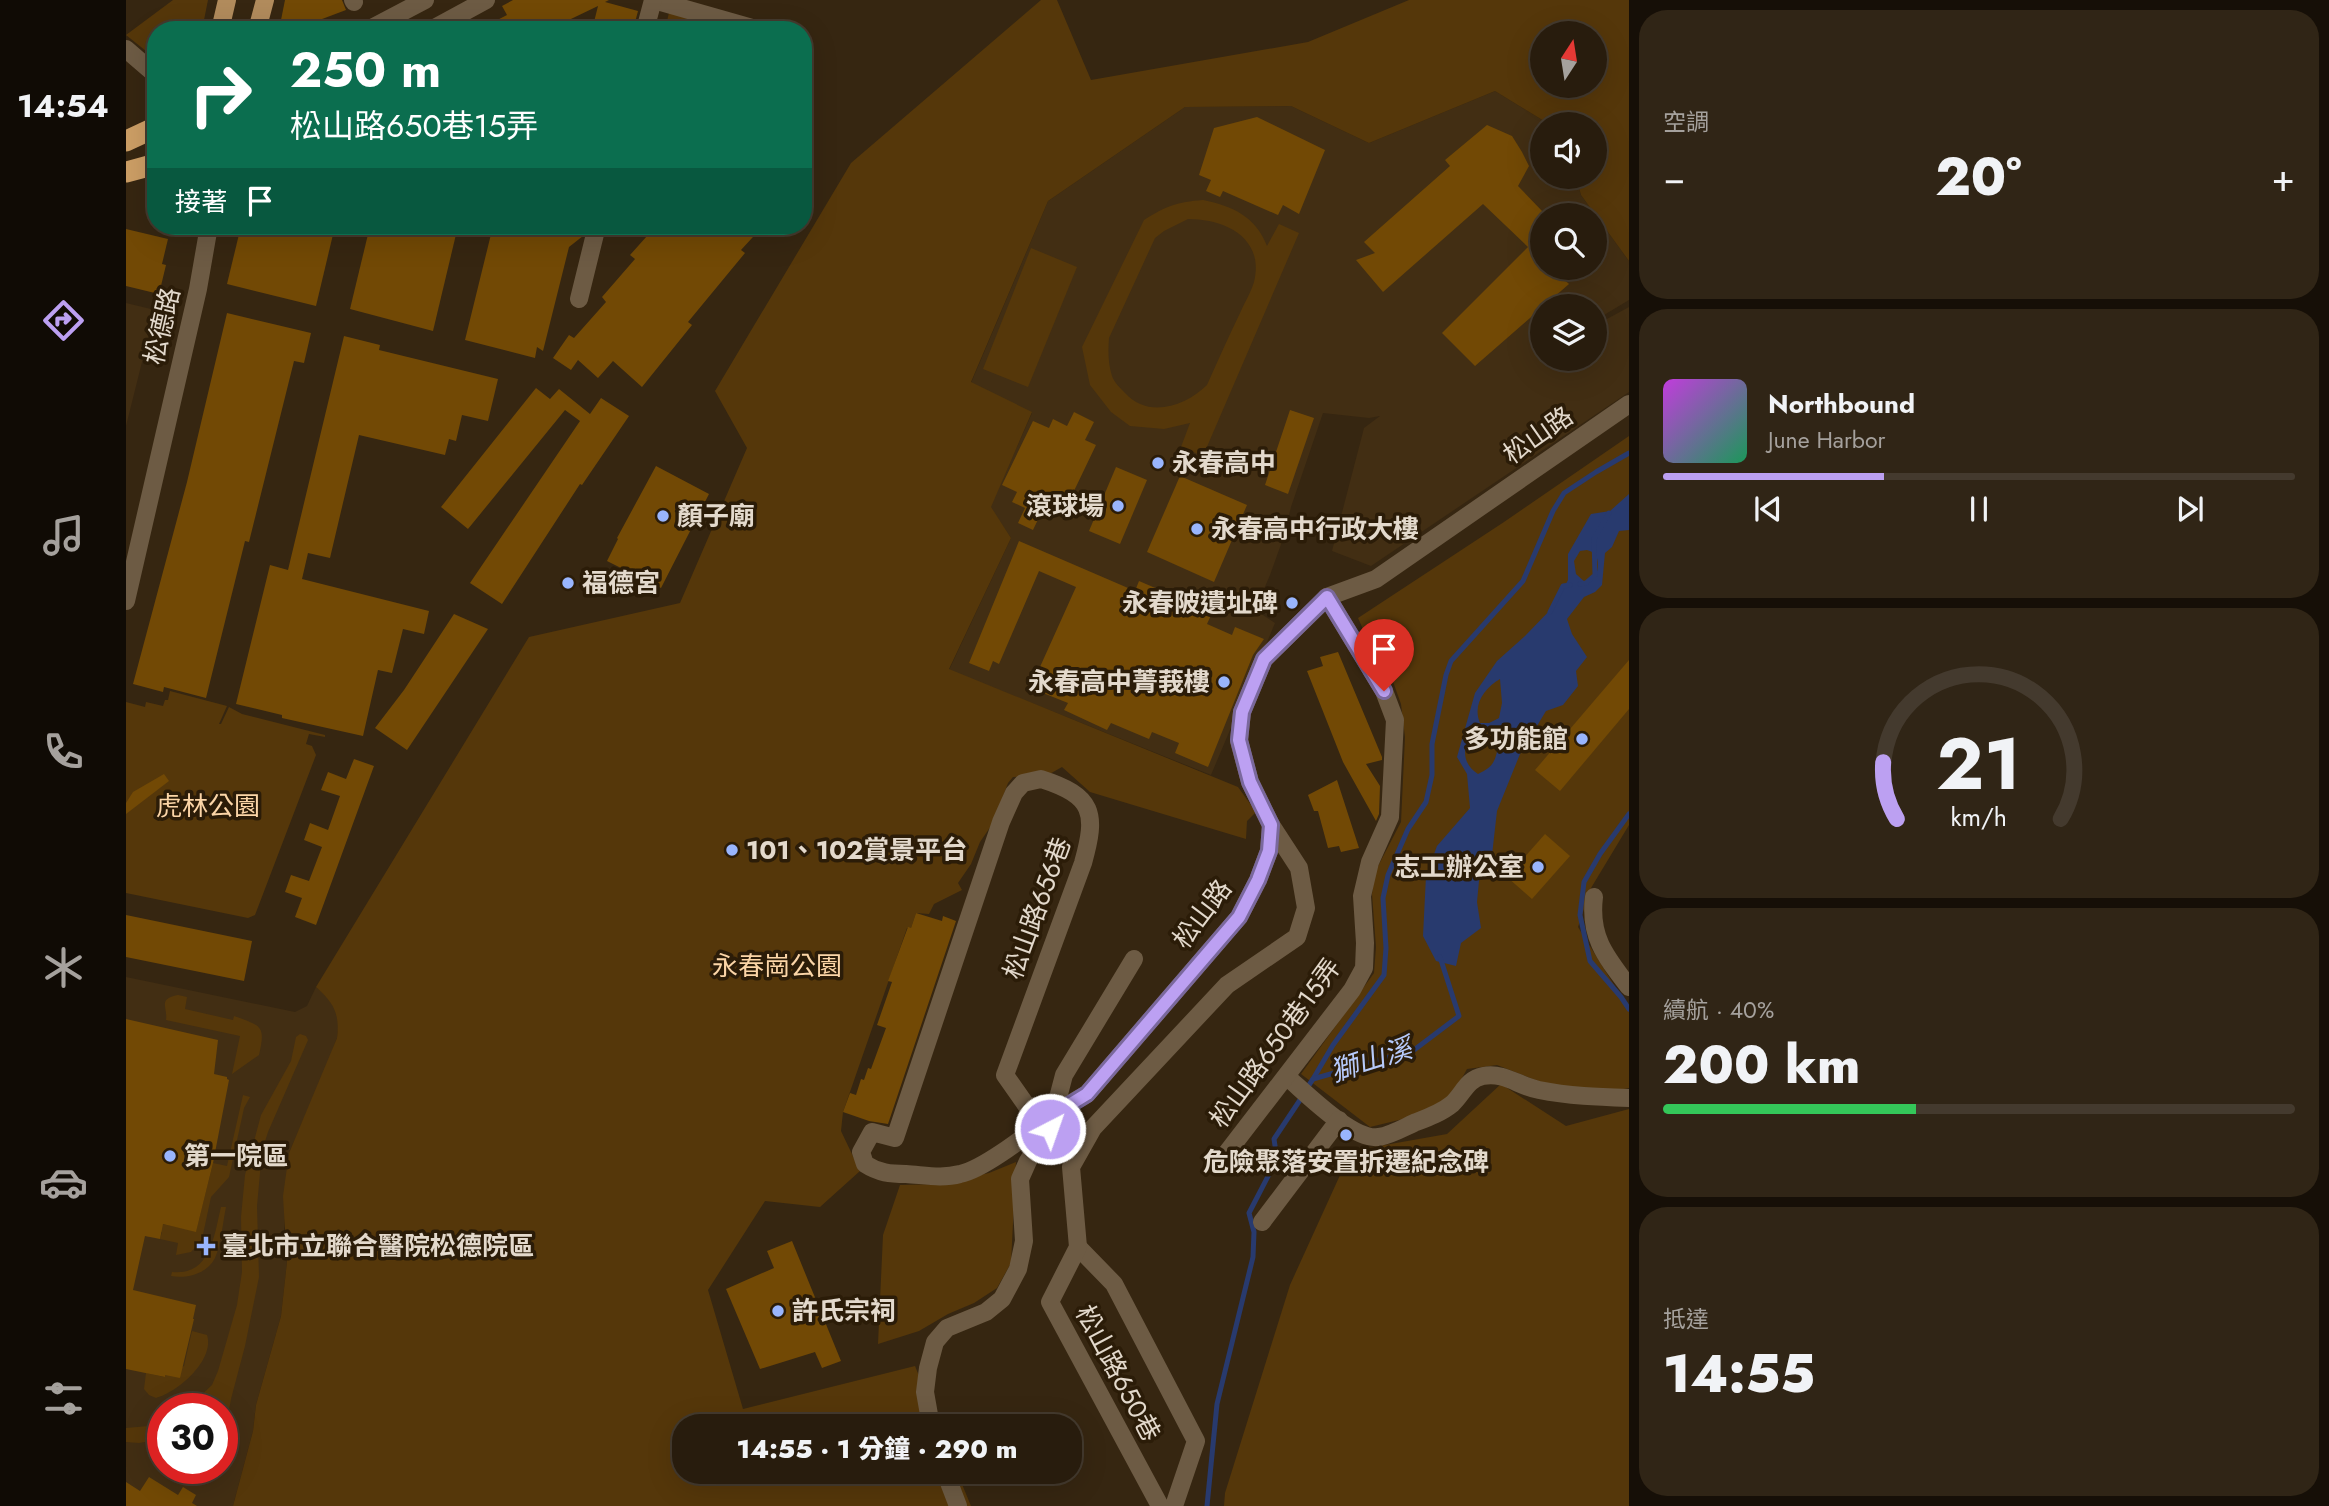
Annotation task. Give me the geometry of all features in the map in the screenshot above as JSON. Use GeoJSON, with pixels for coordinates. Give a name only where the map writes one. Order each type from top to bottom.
{"type":"FeatureCollection","features":[{"type":"Feature","properties":{"kind":"highway"},"geometry":{"type":"LineString","coordinates":[[126,138],[147,130]]}},
{"type":"Feature","properties":{"kind":"highway"},"geometry":{"type":"LineString","coordinates":[[126,172],[147,167]]}},
{"type":"Feature","properties":{"kind":"main road"},"geometry":{"type":"LineString","coordinates":[[221,21],[227,0]]}},
{"type":"Feature","properties":{"kind":"main road"},"geometry":{"type":"LineString","coordinates":[[259,21],[265,0]]}},
{"type":"Feature","properties":{"kind":"main road"},"geometry":{"type":"LineString","coordinates":[[126,179],[147,169]]}},
{"type":"Feature","properties":{"kind":"street"},"geometry":{"type":"LineString","coordinates":[[386,21],[425,0]]}},
{"type":"Feature","properties":{"kind":"street"},"geometry":{"type":"LineString","coordinates":[[448,21],[486,0]]}},
{"type":"Feature","properties":{"kind":"street"},"geometry":{"type":"LineString","coordinates":[[648,21],[654,0],[728,21]]}},
{"type":"Feature","properties":{"kind":"street"},"geometry":{"type":"LineString","coordinates":[[126,49],[147,67]]}},
{"type":"Feature","properties":{"kind":"street","name":"松德路"},"geometry":{"type":"LineString","coordinates":[[126,601],[198,289],[207,235]]}},
{"type":"Feature","properties":{"kind":"street"},"geometry":{"type":"LineString","coordinates":[[579,299],[595,235]]}},
{"type":"Feature","properties":{"kind":"street","name":"松山路"},"geometry":{"type":"LineString","coordinates":[[928,1414],[925,1392],[935,1342],[947,1328],[986,1312],[1002,1299],[1018,1269],[1024,1241],[1020,1179],[1035,1150],[1061,1110],[1087,1094],[1239,917],[1258,880],[1269,851],[1271,825],[1250,782],[1239,740],[1242,712],[1264,659],[1327,597],[1376,579],[1629,404]]}},
{"type":"Feature","properties":{"kind":"street","name":"松山路650巷15弄"},"geometry":{"type":"LineString","coordinates":[[1219,1163],[1287,1077],[1331,1029],[1364,968],[1362,896],[1370,862],[1390,817],[1395,720],[1384,691],[1327,597]]}},
{"type":"Feature","properties":{"kind":"street","name":"松山路656巷"},"geometry":{"type":"LineString","coordinates":[[1026,1105],[1004,1075],[1083,863],[1091,834],[1091,816],[1078,797],[1063,786],[1041,779],[1023,783],[1014,793],[1001,822],[895,1138],[872,1132],[861,1152],[865,1164],[891,1175],[926,1177],[963,1174],[997,1155],[1061,1110]]}},
{"type":"Feature","properties":{"kind":"street"},"geometry":{"type":"LineString","coordinates":[[1174,1506],[1196,1441],[1114,1284],[1078,1247],[1072,1167],[1093,1128],[1227,985],[1297,937],[1306,908],[1299,868],[1271,825]]}},
{"type":"Feature","properties":{"kind":"street"},"geometry":{"type":"LineString","coordinates":[[1582,909],[1594,897],[1592,917],[1597,942],[1629,987]]}},
{"type":"Feature","properties":{"kind":"street"},"geometry":{"type":"LineString","coordinates":[[1026,1105],[1049,1111],[1061,1110],[1059,1094],[1064,1075],[1134,959]]}},
{"type":"Feature","properties":{"kind":"street"},"geometry":{"type":"LineString","coordinates":[[1287,1077],[1339,1120],[1366,1136],[1378,1137],[1440,1112],[1454,1102],[1469,1083],[1480,1076],[1502,1075],[1534,1089],[1564,1095],[1629,1098]]}},
{"type":"Feature","properties":{"kind":"street"},"geometry":{"type":"LineString","coordinates":[[1026,1105],[1034,1129],[1035,1150]]}},
{"type":"Feature","properties":{"kind":"street"},"geometry":{"type":"LineString","coordinates":[[1262,1222],[1339,1120]]}},
{"type":"Feature","properties":{"kind":"street","name":"松山路650巷"},"geometry":{"type":"LineString","coordinates":[[1078,1247],[1050,1301],[1160,1506]]}},
{"type":"Feature","properties":{"kind":"street"},"geometry":{"type":"LineString","coordinates":[[950,1484],[958,1506]]}},
{"type":"Feature","properties":{"kind":"shaded area","name":"永春高中"},"geometry":{"type":"Polygon","coordinates":[[[1495,91],[1530,112],[1530,189],[1579,189],[1587,203],[1530,203],[1530,280],[1607,280],[1607,231],[1629,261],[1629,300],[1607,313],[1607,294],[1530,294],[1530,371],[1607,371],[1607,319],[1629,307],[1629,392],[1371,566],[1332,551],[1364,428],[1380,416],[1369,418],[1323,413],[1284,536],[1255,610],[1275,623],[1211,775],[949,670],[1011,538],[990,507],[1032,413],[971,383],[1048,201],[1185,107],[1291,106],[1369,143],[1495,91]]]}},
{"type":"Feature","properties":{"kind":"shaded area"},"geometry":{"type":"Polygon","coordinates":[[[126,303],[155,310],[126,426],[126,303]]]}},
{"type":"Feature","properties":{"kind":"shaded area","name":"臺北市立聯合醫院松德院區"},"geometry":{"type":"Polygon","coordinates":[[[126,977],[295,1012],[307,1006],[316,987],[326,995],[336,1010],[339,1021],[337,1038],[325,1070],[289,1153],[284,1231],[287,1262],[281,1316],[256,1405],[253,1431],[233,1506],[126,1506],[126,977]]]}},
{"type":"Feature","properties":{"kind":"green space"},"geometry":{"type":"Polygon","coordinates":[[[173,0],[208,0],[204,21],[147,21],[147,52],[126,35],[173,0]]]}},
{"type":"Feature","properties":{"kind":"green space","name":"永春崗公園"},"geometry":{"type":"Polygon","coordinates":[[[1041,0],[1057,0],[1091,80],[1308,42],[1409,0],[1629,0],[1629,261],[1607,231],[1607,203],[1587,203],[1579,189],[1607,189],[1607,112],[1530,112],[1495,91],[1369,143],[1291,106],[1185,107],[1048,201],[971,382],[1032,412],[991,507],[1011,538],[949,669],[1238,787],[1256,812],[1247,821],[1246,839],[1090,792],[1062,767],[1046,776],[1013,777],[1008,783],[993,823],[958,883],[962,890],[934,904],[929,914],[916,913],[911,928],[907,928],[843,1112],[841,1131],[860,1171],[820,1207],[765,1201],[708,1290],[743,1409],[915,1366],[934,1414],[672,1414],[672,1484],[962,1484],[971,1506],[233,1506],[253,1431],[256,1405],[281,1316],[287,1262],[283,1196],[289,1153],[337,1038],[338,1022],[334,1010],[316,987],[529,637],[680,603],[747,448],[715,391],[808,235],[812,235],[812,228],[851,163],[1041,0]]]}},
{"type":"Feature","properties":{"kind":"green space"},"geometry":{"type":"Polygon","coordinates":[[[670,8],[721,21],[667,21],[670,8]]]}},
{"type":"Feature","properties":{"kind":"green space"},"geometry":{"type":"Polygon","coordinates":[[[1203,200],[1242,214],[1257,227],[1267,246],[1279,224],[1299,233],[1203,456],[1181,447],[1190,423],[1164,429],[1130,426],[1111,412],[1090,385],[1082,347],[1144,220],[1172,206],[1203,200]],[[1188,219],[1155,238],[1109,338],[1109,362],[1113,378],[1134,401],[1145,406],[1167,407],[1178,404],[1207,385],[1254,282],[1256,266],[1247,242],[1228,227],[1188,219]]]}},
{"type":"Feature","properties":{"kind":"green space"},"geometry":{"type":"Polygon","coordinates":[[[1031,248],[1077,267],[1028,387],[983,369],[1031,248]]]}},
{"type":"Feature","properties":{"kind":"green space"},"geometry":{"type":"Polygon","coordinates":[[[1629,436],[1629,825],[1591,888],[1578,927],[1629,1009],[1629,1088],[1592,1095],[1561,1090],[1497,1065],[1467,1069],[1451,1098],[1432,1112],[1370,1127],[1301,1074],[1374,973],[1376,947],[1372,894],[1375,872],[1401,822],[1405,737],[1401,704],[1391,676],[1371,647],[1358,618],[1629,436]]]}},
{"type":"Feature","properties":{"kind":"green space","name":"虎林公園"},"geometry":{"type":"Polygon","coordinates":[[[170,691],[227,706],[219,724],[229,707],[242,714],[325,735],[309,734],[306,744],[312,746],[316,755],[255,915],[248,918],[126,893],[126,702],[145,707],[146,702],[163,706],[170,691]]]}},
{"type":"Feature","properties":{"kind":"green space"},"geometry":{"type":"Polygon","coordinates":[[[178,995],[187,997],[185,1009],[233,1020],[234,1016],[256,1025],[262,1038],[259,1055],[232,1074],[240,1036],[166,1020],[166,1001],[178,995]]]}},
{"type":"Feature","properties":{"kind":"green space"},"geometry":{"type":"Polygon","coordinates":[[[300,1034],[308,1040],[262,1151],[257,1206],[259,1277],[245,1346],[233,1393],[204,1393],[212,1385],[218,1371],[237,1305],[242,1272],[241,1217],[245,1175],[261,1115],[291,1061],[296,1037],[300,1034]]]}},
{"type":"Feature","properties":{"kind":"green space"},"geometry":{"type":"Polygon","coordinates":[[[1501,1084],[1566,1126],[1629,1109],[1629,1506],[1224,1506],[1225,1493],[1290,1285],[1351,1151],[1447,1134],[1501,1084]]]}},
{"type":"Feature","properties":{"kind":"green space"},"geometry":{"type":"Polygon","coordinates":[[[243,1095],[250,1097],[244,1108],[229,1177],[211,1197],[202,1239],[191,1252],[176,1255],[178,1243],[160,1239],[162,1232],[152,1230],[150,1237],[145,1236],[148,1221],[196,1231],[213,1163],[227,1166],[243,1095]]]}},
{"type":"Feature","properties":{"kind":"green space"},"geometry":{"type":"Polygon","coordinates":[[[1016,1162],[1011,1263],[997,1288],[919,1331],[878,1344],[883,1235],[900,1185],[940,1184],[989,1173],[1016,1162]]]}},
{"type":"Feature","properties":{"kind":"green space"},"geometry":{"type":"Polygon","coordinates":[[[221,1207],[226,1207],[215,1258],[202,1272],[183,1277],[171,1276],[172,1272],[185,1272],[203,1261],[213,1241],[221,1207]]]}},
{"type":"Feature","properties":{"kind":"green space"},"geometry":{"type":"Polygon","coordinates":[[[192,1331],[207,1335],[206,1355],[184,1382],[168,1393],[147,1393],[144,1389],[146,1373],[164,1377],[184,1366],[192,1331]]]}},
{"type":"Feature","properties":{"kind":"green space"},"geometry":{"type":"Polygon","coordinates":[[[147,1426],[147,1442],[126,1442],[126,1428],[147,1426]]]}},
{"type":"Feature","properties":{"kind":"water"},"geometry":{"type":"Polygon","coordinates":[[[1629,494],[1629,530],[1619,531],[1612,547],[1605,553],[1602,585],[1584,597],[1567,619],[1572,634],[1587,657],[1576,671],[1578,686],[1563,705],[1546,711],[1520,754],[1497,811],[1492,855],[1479,881],[1477,902],[1481,928],[1461,943],[1456,966],[1436,961],[1423,936],[1426,876],[1437,846],[1470,808],[1467,774],[1457,757],[1475,693],[1497,661],[1554,606],[1568,580],[1568,554],[1591,514],[1610,511],[1629,494]],[[1580,551],[1574,561],[1576,574],[1587,584],[1594,578],[1598,566],[1595,553],[1580,551]],[[1500,679],[1481,697],[1478,709],[1480,723],[1489,723],[1499,718],[1502,703],[1500,679]],[[1480,729],[1474,734],[1465,751],[1468,763],[1478,774],[1493,763],[1498,745],[1488,729],[1480,729]]]}},
{"type":"Feature","properties":{"kind":"building"},"geometry":{"type":"Polygon","coordinates":[[[285,0],[342,0],[346,10],[317,21],[281,21],[285,0]]]}},
{"type":"Feature","properties":{"kind":"building"},"geometry":{"type":"Polygon","coordinates":[[[513,0],[609,0],[605,2],[638,11],[635,21],[594,21],[598,6],[567,21],[495,21],[507,15],[502,6],[513,0]]]}},
{"type":"Feature","properties":{"kind":"building"},"geometry":{"type":"Polygon","coordinates":[[[1257,117],[1325,150],[1299,214],[1283,205],[1278,215],[1223,191],[1220,197],[1206,191],[1211,180],[1199,175],[1214,128],[1257,117]]]}},
{"type":"Feature","properties":{"kind":"building"},"geometry":{"type":"Polygon","coordinates":[[[1487,125],[1512,136],[1529,166],[1518,186],[1534,203],[1530,203],[1530,280],[1564,280],[1569,284],[1558,294],[1530,294],[1530,318],[1475,366],[1442,333],[1528,247],[1483,204],[1383,292],[1356,260],[1375,253],[1364,242],[1450,166],[1445,160],[1487,125]]]}},
{"type":"Feature","properties":{"kind":"building"},"geometry":{"type":"Polygon","coordinates":[[[126,229],[168,239],[162,264],[166,265],[159,294],[126,286],[126,229]]]}},
{"type":"Feature","properties":{"kind":"building"},"geometry":{"type":"Polygon","coordinates":[[[239,235],[333,235],[316,306],[227,284],[239,235]]]}},
{"type":"Feature","properties":{"kind":"building"},"geometry":{"type":"Polygon","coordinates":[[[368,235],[456,235],[433,331],[350,309],[368,235]]]}},
{"type":"Feature","properties":{"kind":"building"},"geometry":{"type":"Polygon","coordinates":[[[491,235],[583,235],[569,247],[543,351],[537,347],[535,358],[465,340],[491,235]]]}},
{"type":"Feature","properties":{"kind":"building"},"geometry":{"type":"Polygon","coordinates":[[[648,235],[755,235],[741,250],[745,253],[688,322],[692,325],[642,387],[613,361],[598,378],[578,360],[571,370],[553,358],[569,335],[574,338],[606,302],[602,297],[635,259],[630,255],[648,235]]]}},
{"type":"Feature","properties":{"kind":"building"},"geometry":{"type":"Polygon","coordinates":[[[227,313],[311,333],[304,363],[294,361],[249,542],[245,541],[206,698],[164,687],[163,692],[133,684],[187,482],[227,313]]]}},
{"type":"Feature","properties":{"kind":"building"},"geometry":{"type":"Polygon","coordinates":[[[344,336],[380,345],[379,350],[498,379],[488,421],[462,415],[456,441],[449,439],[445,455],[359,435],[330,558],[308,553],[302,579],[429,611],[424,634],[403,629],[392,673],[378,670],[363,736],[282,718],[282,715],[236,704],[270,565],[288,570],[344,336]]]}},
{"type":"Feature","properties":{"kind":"building"},"geometry":{"type":"Polygon","coordinates":[[[536,388],[550,399],[559,389],[590,414],[601,398],[629,416],[582,485],[580,484],[502,604],[470,583],[580,421],[565,410],[468,529],[441,507],[536,388]]]}},
{"type":"Feature","properties":{"kind":"building"},"geometry":{"type":"Polygon","coordinates":[[[1290,410],[1314,418],[1288,494],[1265,485],[1290,410]]]}},
{"type":"Feature","properties":{"kind":"building"},"geometry":{"type":"Polygon","coordinates":[[[1074,412],[1094,422],[1085,440],[1096,445],[1062,516],[1044,507],[1033,530],[1018,523],[1025,508],[1012,502],[1017,492],[1002,485],[1033,421],[1049,428],[1053,419],[1067,426],[1074,412]]]}},
{"type":"Feature","properties":{"kind":"building","name":"顏子廟"},"geometry":{"type":"Polygon","coordinates":[[[656,466],[709,494],[661,588],[607,561],[656,466]]]}},
{"type":"Feature","properties":{"kind":"building","name":"滾球場"},"geometry":{"type":"Polygon","coordinates":[[[1116,467],[1147,480],[1120,544],[1089,531],[1116,467]]]}},
{"type":"Feature","properties":{"kind":"building","name":"永春高中行政大樓"},"geometry":{"type":"Polygon","coordinates":[[[1180,476],[1247,505],[1214,582],[1147,552],[1180,476]]]}},
{"type":"Feature","properties":{"kind":"building"},"geometry":{"type":"Polygon","coordinates":[[[1019,541],[1135,591],[1139,581],[1167,593],[1212,613],[1207,624],[1232,635],[1235,627],[1264,639],[1253,655],[1208,767],[1175,753],[1179,743],[1152,732],[1149,739],[1111,723],[1107,730],[1064,710],[1068,703],[1038,691],[1042,681],[1035,678],[1076,587],[1039,571],[999,664],[993,661],[989,671],[969,663],[1019,541]]]}},
{"type":"Feature","properties":{"kind":"building"},"geometry":{"type":"Polygon","coordinates":[[[454,614],[488,629],[407,750],[375,728],[404,690],[454,614]]]}},
{"type":"Feature","properties":{"kind":"building"},"geometry":{"type":"Polygon","coordinates":[[[1338,652],[1382,757],[1382,760],[1366,764],[1380,786],[1379,814],[1376,821],[1343,762],[1307,671],[1323,666],[1320,657],[1338,652]]]}},
{"type":"Feature","properties":{"kind":"building","name":"多功能館"},"geometry":{"type":"Polygon","coordinates":[[[1629,660],[1629,709],[1560,791],[1535,770],[1629,660]]]}},
{"type":"Feature","properties":{"kind":"building"},"geometry":{"type":"Polygon","coordinates":[[[354,759],[374,766],[316,925],[295,917],[302,898],[285,892],[291,875],[309,881],[322,847],[304,840],[310,823],[328,830],[340,796],[321,790],[328,772],[346,779],[354,759]]]}},
{"type":"Feature","properties":{"kind":"building"},"geometry":{"type":"Polygon","coordinates":[[[164,774],[169,781],[126,814],[126,803],[133,792],[164,774]]]}},
{"type":"Feature","properties":{"kind":"building"},"geometry":{"type":"Polygon","coordinates":[[[1337,780],[1359,848],[1341,852],[1339,846],[1328,848],[1318,811],[1314,811],[1308,795],[1337,780]]]}},
{"type":"Feature","properties":{"kind":"building","name":"志工辦公室"},"geometry":{"type":"Polygon","coordinates":[[[1545,834],[1570,856],[1532,899],[1507,877],[1545,834]]]}},
{"type":"Feature","properties":{"kind":"building"},"geometry":{"type":"Polygon","coordinates":[[[916,913],[942,921],[943,916],[956,921],[888,1124],[869,1121],[843,1112],[850,1093],[856,1095],[861,1079],[864,1080],[868,1068],[871,1069],[886,1028],[877,1025],[892,982],[888,981],[916,913]]]}},
{"type":"Feature","properties":{"kind":"building"},"geometry":{"type":"Polygon","coordinates":[[[126,915],[252,941],[244,981],[126,957],[126,915]]]}},
{"type":"Feature","properties":{"kind":"building","name":"第一院區"},"geometry":{"type":"Polygon","coordinates":[[[126,1019],[218,1040],[214,1074],[229,1080],[196,1232],[163,1224],[160,1239],[145,1236],[133,1290],[196,1305],[180,1378],[126,1369],[126,1019]]]}},
{"type":"Feature","properties":{"kind":"building","name":"許氏宗祠"},"geometry":{"type":"Polygon","coordinates":[[[792,1241],[841,1361],[822,1368],[815,1352],[760,1369],[726,1289],[774,1268],[767,1251],[792,1241]]]}},
{"type":"Feature","properties":{"kind":"building"},"geometry":{"type":"Polygon","coordinates":[[[147,1480],[147,1484],[160,1484],[178,1495],[183,1487],[196,1495],[192,1503],[197,1506],[126,1506],[126,1482],[140,1491],[147,1480]]]}},
{"type":"Feature","properties":{"kind":"waterway"},"geometry":{"type":"LineString","coordinates":[[1313,1079],[1333,1045],[1384,975],[1386,948],[1383,898],[1388,875],[1408,829],[1426,802],[1432,775],[1432,744],[1451,661],[1523,581],[1553,511],[1564,493],[1629,453]]}},
{"type":"Feature","properties":{"kind":"waterway","name":"獅山溪"},"geometry":{"type":"LineString","coordinates":[[1580,584],[1586,583],[1595,575],[1594,539],[1609,513]]}},
{"type":"Feature","properties":{"kind":"waterway","name":"獅山溪"},"geometry":{"type":"LineString","coordinates":[[1550,612],[1563,586],[1570,585]]}},
{"type":"Feature","properties":{"kind":"waterway"},"geometry":{"type":"LineString","coordinates":[[1629,814],[1600,854],[1584,882],[1580,915],[1590,961],[1629,1009]]}},
{"type":"Feature","properties":{"kind":"waterway","name":"獅山溪"},"geometry":{"type":"LineString","coordinates":[[1307,1088],[1313,1079],[1414,1050],[1459,1016],[1440,957]]}},
{"type":"Feature","properties":{"kind":"waterway","name":"獅山溪"},"geometry":{"type":"LineString","coordinates":[[1207,1506],[1217,1404],[1253,1257],[1254,1232],[1249,1213],[1277,1159],[1274,1139],[1302,1097]]}},
{"type":"Feature","properties":{"kind":"place","name":"永春高中"},"geometry":{"type":"Point","coordinates":[1158,463]}},
{"type":"Feature","properties":{"kind":"place","name":"滾球場"},"geometry":{"type":"Point","coordinates":[1118,506]}},
{"type":"Feature","properties":{"kind":"place","name":"顏子廟"},"geometry":{"type":"Point","coordinates":[663,516]}},
{"type":"Feature","properties":{"kind":"place","name":"永春高中行政大樓"},"geometry":{"type":"Point","coordinates":[1197,529]}},
{"type":"Feature","properties":{"kind":"place","name":"福德宮"},"geometry":{"type":"Point","coordinates":[568,583]}},
{"type":"Feature","properties":{"kind":"place","name":"永春陂遺址碑"},"geometry":{"type":"Point","coordinates":[1292,603]}},
{"type":"Feature","properties":{"kind":"place","name":"永春高中菁莪樓"},"geometry":{"type":"Point","coordinates":[1224,682]}},
{"type":"Feature","properties":{"kind":"place","name":"多功能館"},"geometry":{"type":"Point","coordinates":[1582,739]}},
{"type":"Feature","properties":{"kind":"place","name":"101、102賞景平台"},"geometry":{"type":"Point","coordinates":[732,850]}},
{"type":"Feature","properties":{"kind":"place","name":"志工辦公室"},"geometry":{"type":"Point","coordinates":[1538,867]}},
{"type":"Feature","properties":{"kind":"place","name":"危險聚落安置拆遷紀念碑"},"geometry":{"type":"Point","coordinates":[1346,1135]}},
{"type":"Feature","properties":{"kind":"place","name":"第一院區"},"geometry":{"type":"Point","coordinates":[170,1156]}},
{"type":"Feature","properties":{"kind":"place","name":"臺北市立聯合醫院松德院區"},"geometry":{"type":"Point","coordinates":[206,1246]}},
{"type":"Feature","properties":{"kind":"place","name":"許氏宗祠"},"geometry":{"type":"Point","coordinates":[778,1311]}},
{"type":"Feature","properties":{"kind":"route"},"geometry":{"type":"LineString","coordinates":[[1050,1129],[1061,1110],[1087,1094],[1239,917],[1258,880],[1269,851],[1271,825],[1250,782],[1239,740],[1242,712],[1264,659],[1327,597],[1384,691]]}}]}
